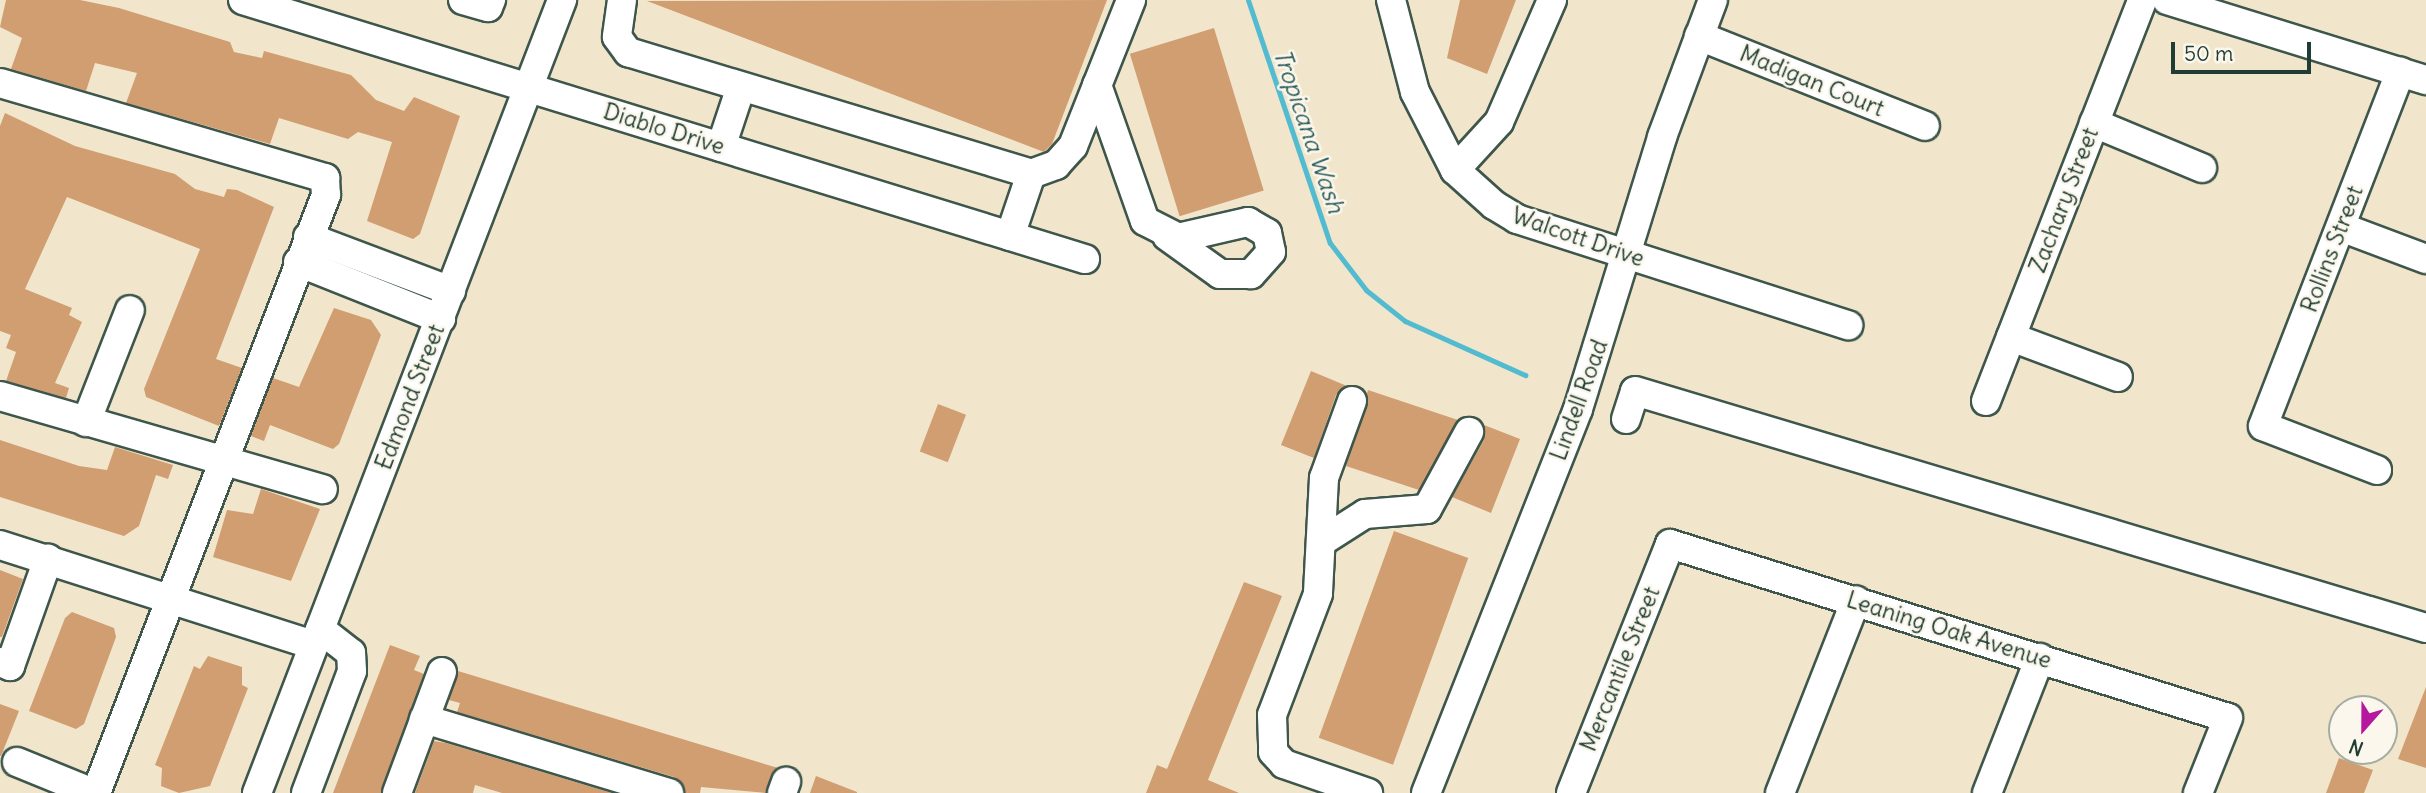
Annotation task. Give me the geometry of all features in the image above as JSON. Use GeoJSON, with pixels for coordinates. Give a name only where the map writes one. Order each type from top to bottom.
{"type":"FeatureCollection","features":[{"type":"Feature","properties":{"kind":"street"},"geometry":{"type":"LineString","coordinates":[[463,0],[488,7],[491,0]]}},
{"type":"Feature","properties":{"kind":"street","name":"Edmond Street"},"geometry":{"type":"LineString","coordinates":[[257,793],[562,0]]}},
{"type":"Feature","properties":{"kind":"street"},"geometry":{"type":"LineString","coordinates":[[622,0],[617,37],[628,52],[1031,174],[1056,165],[1073,146],[1131,0]]}},
{"type":"Feature","properties":{"kind":"street","name":"Walcott Drive"},"geometry":{"type":"LineString","coordinates":[[1391,0],[1415,92],[1455,170],[1517,219],[1848,325]]}},
{"type":"Feature","properties":{"kind":"street"},"geometry":{"type":"LineString","coordinates":[[1455,170],[1499,122],[1552,0]]}},
{"type":"Feature","properties":{"kind":"street","name":"Lindell Road"},"geometry":{"type":"LineString","coordinates":[[1426,793],[1578,408],[1629,256],[1662,136],[1713,0]]}},
{"type":"Feature","properties":{"kind":"street","name":"Zachary Street"},"geometry":{"type":"LineString","coordinates":[[1986,401],[2142,0]]}},
{"type":"Feature","properties":{"kind":"street"},"geometry":{"type":"LineString","coordinates":[[2167,0],[2413,76]]}},
{"type":"Feature","properties":{"kind":"street","name":"Diablo Drive"},"geometry":{"type":"LineString","coordinates":[[262,3],[1085,259]]}},
{"type":"Feature","properties":{"kind":"street","name":"Madigan Court"},"geometry":{"type":"LineString","coordinates":[[1699,37],[1925,126]]}},
{"type":"Feature","properties":{"kind":"street","name":"Rollins Street"},"geometry":{"type":"LineString","coordinates":[[2377,470],[2263,426],[2341,227],[2413,76]]}},
{"type":"Feature","properties":{"kind":"street"},"geometry":{"type":"LineString","coordinates":[[0,83],[325,178],[326,195],[303,250],[225,463],[95,793],[17,762]]}},
{"type":"Feature","properties":{"kind":"street"},"geometry":{"type":"LineString","coordinates":[[1097,85],[1139,213],[1167,236]]}},
{"type":"Feature","properties":{"kind":"street"},"geometry":{"type":"LineString","coordinates":[[721,147],[741,87]]}},
{"type":"Feature","properties":{"kind":"street"},"geometry":{"type":"LineString","coordinates":[[2094,123],[2202,168]]}},
{"type":"Feature","properties":{"kind":"street"},"geometry":{"type":"LineString","coordinates":[[1010,236],[1031,174]]}},
{"type":"Feature","properties":{"kind":"street"},"geometry":{"type":"LineString","coordinates":[[2341,227],[2426,259]]}},
{"type":"Feature","properties":{"kind":"street"},"geometry":{"type":"LineString","coordinates":[[303,250],[451,290]]}},
{"type":"Feature","properties":{"kind":"street"},"geometry":{"type":"LineString","coordinates":[[303,250],[441,319]]}},
{"type":"Feature","properties":{"kind":"street"},"geometry":{"type":"LineString","coordinates":[[86,422],[130,310]]}},
{"type":"Feature","properties":{"kind":"street"},"geometry":{"type":"LineString","coordinates":[[2011,337],[2118,377]]}},
{"type":"Feature","properties":{"kind":"street"},"geometry":{"type":"LineString","coordinates":[[1626,419],[1635,391],[2426,628]]}},
{"type":"Feature","properties":{"kind":"street"},"geometry":{"type":"LineString","coordinates":[[0,396],[225,463],[323,489]]}},
{"type":"Feature","properties":{"kind":"street"},"geometry":{"type":"LineString","coordinates":[[1352,401],[1324,478],[1318,594],[1272,715],[1273,752],[1284,764],[1368,793]]}},
{"type":"Feature","properties":{"kind":"street"},"geometry":{"type":"LineString","coordinates":[[1321,542],[1365,514],[1427,509],[1469,432]]}},
{"type":"Feature","properties":{"kind":"street","name":"Leaning Oak Avenue"},"geometry":{"type":"LineString","coordinates":[[1670,544],[2228,718],[2198,793]]}},
{"type":"Feature","properties":{"kind":"street","name":"Mercantile Street"},"geometry":{"type":"LineString","coordinates":[[1571,793],[1670,544]]}},
{"type":"Feature","properties":{"kind":"street"},"geometry":{"type":"LineString","coordinates":[[0,545],[317,637],[351,653],[352,671],[306,793]]}},
{"type":"Feature","properties":{"kind":"street"},"geometry":{"type":"LineString","coordinates":[[0,662],[10,666],[48,559]]}},
{"type":"Feature","properties":{"kind":"street"},"geometry":{"type":"LineString","coordinates":[[1780,793],[1856,600]]}},
{"type":"Feature","properties":{"kind":"street"},"geometry":{"type":"LineString","coordinates":[[1987,793],[2040,658]]}},
{"type":"Feature","properties":{"kind":"street"},"geometry":{"type":"LineString","coordinates":[[397,793],[442,673]]}},
{"type":"Feature","properties":{"kind":"street"},"geometry":{"type":"LineString","coordinates":[[425,719],[669,793]]}},
{"type":"Feature","properties":{"kind":"building"},"geometry":{"type":"Polygon","coordinates":[[[6,0],[80,0],[119,8],[230,42],[234,52],[262,58],[264,51],[351,75],[376,100],[404,111],[414,97],[460,116],[420,234],[413,239],[367,221],[392,142],[358,132],[348,139],[279,118],[270,144],[126,103],[137,73],[95,63],[86,91],[11,69],[22,38],[0,27],[6,0]]]}},
{"type":"Feature","properties":{"kind":"building"},"geometry":{"type":"Polygon","coordinates":[[[1107,0],[1052,144],[1044,152],[647,1],[1107,0]]]}},
{"type":"Feature","properties":{"kind":"building"},"geometry":{"type":"Polygon","coordinates":[[[1460,0],[1516,0],[1487,74],[1447,58],[1460,0]]]}},
{"type":"Feature","properties":{"kind":"building"},"geometry":{"type":"Polygon","coordinates":[[[1214,28],[1264,191],[1180,216],[1130,54],[1214,28]]]}},
{"type":"Feature","properties":{"kind":"building"},"geometry":{"type":"Polygon","coordinates":[[[5,113],[75,146],[175,174],[195,189],[224,197],[227,189],[237,190],[274,207],[216,359],[242,368],[219,426],[146,397],[144,389],[200,249],[67,197],[25,289],[72,308],[69,315],[82,322],[55,383],[69,388],[66,398],[6,381],[16,352],[6,348],[11,335],[0,331],[0,126],[5,113]]]}},
{"type":"Feature","properties":{"kind":"building"},"geometry":{"type":"Polygon","coordinates":[[[334,308],[371,320],[381,335],[339,444],[333,449],[270,425],[264,441],[251,436],[273,378],[299,387],[334,308]]]}},
{"type":"Feature","properties":{"kind":"building"},"geometry":{"type":"Polygon","coordinates":[[[1311,371],[1347,386],[1336,395],[1314,458],[1281,445],[1311,371]]]}},
{"type":"Feature","properties":{"kind":"building"},"geometry":{"type":"Polygon","coordinates":[[[1368,390],[1458,420],[1419,490],[1346,466],[1368,390]]]}},
{"type":"Feature","properties":{"kind":"building"},"geometry":{"type":"Polygon","coordinates":[[[938,404],[966,415],[948,462],[920,452],[938,404]]]}},
{"type":"Feature","properties":{"kind":"building"},"geometry":{"type":"Polygon","coordinates":[[[1484,425],[1520,439],[1491,513],[1452,497],[1484,440],[1484,425]]]}},
{"type":"Feature","properties":{"kind":"building"},"geometry":{"type":"Polygon","coordinates":[[[0,440],[79,466],[107,470],[115,447],[173,465],[168,479],[156,475],[139,526],[124,536],[0,497],[0,440]]]}},
{"type":"Feature","properties":{"kind":"building"},"geometry":{"type":"Polygon","coordinates":[[[261,489],[320,509],[291,581],[213,557],[227,510],[253,514],[261,489]]]}},
{"type":"Feature","properties":{"kind":"building"},"geometry":{"type":"Polygon","coordinates":[[[1394,531],[1468,558],[1393,765],[1319,738],[1394,531]]]}},
{"type":"Feature","properties":{"kind":"building"},"geometry":{"type":"Polygon","coordinates":[[[0,570],[23,579],[2,637],[0,637],[0,570]]]}},
{"type":"Feature","properties":{"kind":"building"},"geometry":{"type":"Polygon","coordinates":[[[1244,582],[1282,596],[1208,780],[1239,793],[1146,793],[1157,765],[1167,769],[1244,582]]]}},
{"type":"Feature","properties":{"kind":"building"},"geometry":{"type":"Polygon","coordinates":[[[72,612],[114,628],[116,637],[84,724],[76,729],[29,711],[65,618],[72,612]]]}},
{"type":"Feature","properties":{"kind":"building"},"geometry":{"type":"Polygon","coordinates":[[[390,645],[420,656],[414,670],[424,674],[381,793],[333,793],[390,645]]]}},
{"type":"Feature","properties":{"kind":"building"},"geometry":{"type":"Polygon","coordinates":[[[208,656],[242,667],[242,685],[248,688],[210,786],[179,793],[161,786],[162,768],[155,765],[194,666],[200,669],[208,656]]]}},
{"type":"Feature","properties":{"kind":"building"},"geometry":{"type":"Polygon","coordinates":[[[458,671],[778,768],[766,793],[701,787],[700,793],[685,793],[674,777],[457,712],[460,703],[449,700],[458,671]]]}},
{"type":"Feature","properties":{"kind":"building"},"geometry":{"type":"Polygon","coordinates":[[[2426,687],[2426,768],[2398,759],[2426,687]]]}},
{"type":"Feature","properties":{"kind":"building"},"geometry":{"type":"Polygon","coordinates":[[[0,704],[19,711],[1,756],[0,756],[0,704]]]}},
{"type":"Feature","properties":{"kind":"building"},"geometry":{"type":"Polygon","coordinates":[[[434,741],[612,793],[502,793],[475,785],[473,793],[415,793],[434,741]]]}},
{"type":"Feature","properties":{"kind":"building"},"geometry":{"type":"Polygon","coordinates":[[[2336,765],[2359,765],[2373,770],[2364,793],[2326,793],[2336,765]]]}},
{"type":"Feature","properties":{"kind":"building"},"geometry":{"type":"Polygon","coordinates":[[[816,776],[857,792],[857,793],[810,793],[816,776]]]}},
{"type":"Feature","properties":{"kind":"waterway","name":"Tropicana Wash"},"geometry":{"type":"LineString","coordinates":[[1248,0],[1330,243],[1366,290],[1405,321],[1525,375]]}}]}
